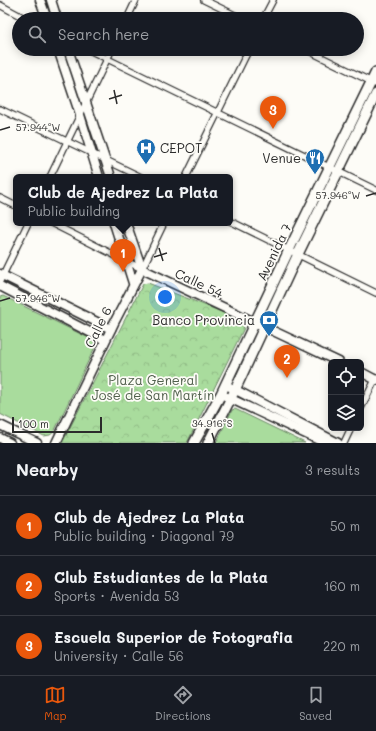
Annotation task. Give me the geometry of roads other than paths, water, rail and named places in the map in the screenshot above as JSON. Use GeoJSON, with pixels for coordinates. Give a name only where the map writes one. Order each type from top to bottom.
{"type":"FeatureCollection","features":[{"type":"Feature","properties":{"kind":"main road"},"geometry":{"type":"LineString","coordinates":[[40,0],[44,12]]}},
{"type":"Feature","properties":{"kind":"main road"},"geometry":{"type":"LineString","coordinates":[[50,0],[54,12]]}},
{"type":"Feature","properties":{"kind":"main road"},"geometry":{"type":"LineString","coordinates":[[60,56],[98,174]]}},
{"type":"Feature","properties":{"kind":"main road"},"geometry":{"type":"LineString","coordinates":[[70,56],[110,174]]}},
{"type":"Feature","properties":{"kind":"main road","name":"Avenida 7"},"geometry":{"type":"LineString","coordinates":[[208,443],[235,390],[298,254],[334,170],[374,83],[376,72]]}},
{"type":"Feature","properties":{"kind":"main road","name":"Avenida 7"},"geometry":{"type":"LineString","coordinates":[[194,443],[221,394],[289,250],[376,94]]}},
{"type":"Feature","properties":{"kind":"main road"},"geometry":{"type":"LineString","coordinates":[[115,226],[133,283]]}},
{"type":"Feature","properties":{"kind":"main road"},"geometry":{"type":"LineString","coordinates":[[127,226],[142,269]]}},
{"type":"Feature","properties":{"kind":"main road","name":"Calle 6"},"geometry":{"type":"LineString","coordinates":[[56,443],[110,329],[133,283],[142,269]]}},
{"type":"Feature","properties":{"kind":"main road","name":"Calle 54"},"geometry":{"type":"LineString","coordinates":[[142,269],[333,359]]}},
{"type":"Feature","properties":{"kind":"main road"},"geometry":{"type":"LineString","coordinates":[[1,277],[110,329]]}},
{"type":"Feature","properties":{"kind":"main road"},"geometry":{"type":"LineString","coordinates":[[0,286],[105,340]]}},
{"type":"Feature","properties":{"kind":"main road"},"geometry":{"type":"LineString","coordinates":[[364,373],[376,379]]}},
{"type":"Feature","properties":{"kind":"main road"},"geometry":{"type":"LineString","coordinates":[[225,385],[338,443]]}},
{"type":"Feature","properties":{"kind":"main road"},"geometry":{"type":"LineString","coordinates":[[221,394],[325,443]]}},
{"type":"Feature","properties":{"kind":"main road"},"geometry":{"type":"LineString","coordinates":[[0,425],[37,443]]}},
{"type":"Feature","properties":{"kind":"main road"},"geometry":{"type":"LineString","coordinates":[[0,438],[10,443]]}},
{"type":"Feature","properties":{"kind":"street"},"geometry":{"type":"LineString","coordinates":[[130,12],[136,0]]}},
{"type":"Feature","properties":{"kind":"street"},"geometry":{"type":"LineString","coordinates":[[204,0],[229,12]]}},
{"type":"Feature","properties":{"kind":"street"},"geometry":{"type":"LineString","coordinates":[[267,12],[273,0]]}},
{"type":"Feature","properties":{"kind":"street"},"geometry":{"type":"LineString","coordinates":[[0,5],[13,12]]}},
{"type":"Feature","properties":{"kind":"street"},"geometry":{"type":"LineString","coordinates":[[103,56],[376,190]]}},
{"type":"Feature","properties":{"kind":"street"},"geometry":{"type":"LineString","coordinates":[[187,174],[246,56]]}},
{"type":"Feature","properties":{"kind":"street"},"geometry":{"type":"LineString","coordinates":[[319,56],[374,83]]}},
{"type":"Feature","properties":{"kind":"street"},"geometry":{"type":"LineString","coordinates":[[52,174],[107,58]]}},
{"type":"Feature","properties":{"kind":"street"},"geometry":{"type":"LineString","coordinates":[[0,108],[135,174]]}},
{"type":"Feature","properties":{"kind":"street"},"geometry":{"type":"LineString","coordinates":[[0,198],[13,204]]}},
{"type":"Feature","properties":{"kind":"street"},"geometry":{"type":"LineString","coordinates":[[233,222],[376,293]]}},
{"type":"Feature","properties":{"kind":"street"},"geometry":{"type":"LineString","coordinates":[[1,277],[26,226]]}},
{"type":"Feature","properties":{"kind":"street","name":"Calle 54"},"geometry":{"type":"LineString","coordinates":[[57,226],[142,269]]}},
{"type":"Feature","properties":{"kind":"street","name":"Calle 6"},"geometry":{"type":"LineString","coordinates":[[142,269],[163,226]]}},
{"type":"Feature","properties":{"kind":"street"},"geometry":{"type":"LineString","coordinates":[[364,402],[376,379]]}},
{"type":"Feature","properties":{"kind":"street"},"geometry":{"type":"LineString","coordinates":[[344,443],[350,431]]}},
{"type":"Feature","properties":{"kind":"place","name":"Escuela Superior de Fotografia"},"geometry":{"type":"Point","coordinates":[273,129]}},
{"type":"Feature","properties":{"kind":"place","name":"CEPOT"},"geometry":{"type":"Point","coordinates":[146,165]}},
{"type":"Feature","properties":{"kind":"place","name":"Venue"},"geometry":{"type":"Point","coordinates":[315,175]}},
{"type":"Feature","properties":{"kind":"place","name":"Club de Ajedrez La Plata"},"geometry":{"type":"Point","coordinates":[123,272]}},
{"type":"Feature","properties":{"kind":"place","name":"Banco Provincia"},"geometry":{"type":"Point","coordinates":[269,337]}},
{"type":"Feature","properties":{"kind":"place","name":"Club Estudiantes de la Plata"},"geometry":{"type":"Point","coordinates":[287,378]}},
{"type":"Feature","properties":{"kind":"park label","name":"Plaza General José de San Martín"},"geometry":{"type":"Point","coordinates":[153,388]}}]}
